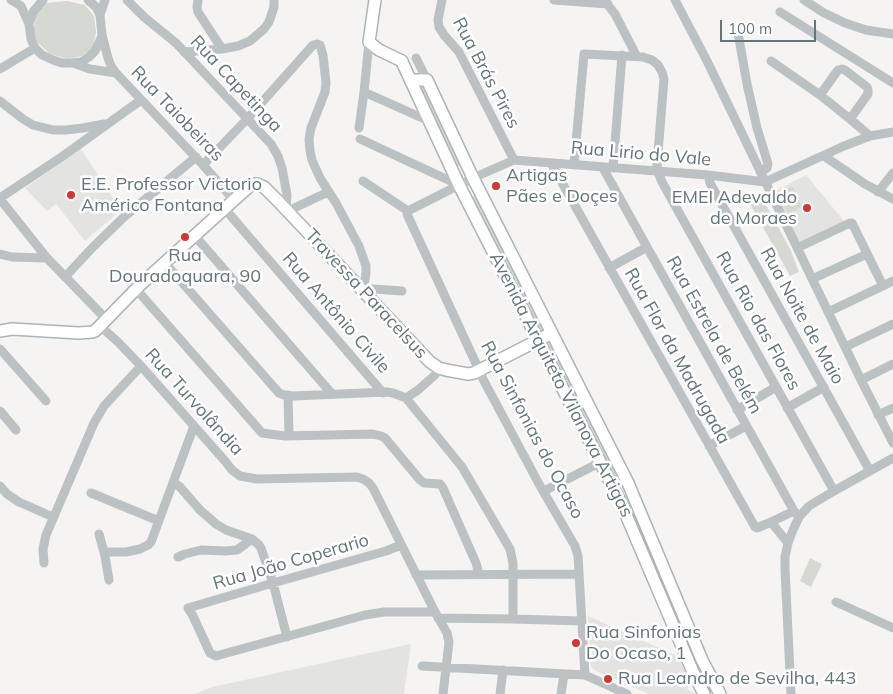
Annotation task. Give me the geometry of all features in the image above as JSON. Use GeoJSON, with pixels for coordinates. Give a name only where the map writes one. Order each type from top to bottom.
{"type":"FeatureCollection","features":[{"type":"Feature","properties":{"kind":"main road"},"geometry":{"type":"LineString","coordinates":[[369,42],[373,2]]}},
{"type":"Feature","properties":{"kind":"main road","name":"Avenida Arquiteto Vilanova Artigas"},"geometry":{"type":"LineString","coordinates":[[369,42],[379,50],[402,61],[448,162],[621,502],[704,694]]}},
{"type":"Feature","properties":{"kind":"main road"},"geometry":{"type":"LineString","coordinates":[[410,80],[427,80]]}},
{"type":"Feature","properties":{"kind":"main road","name":"Avenida Arquiteto Vilanova Artigas"},"geometry":{"type":"LineString","coordinates":[[427,80],[473,178],[628,483],[702,660],[720,694]]}},
{"type":"Feature","properties":{"kind":"main road","name":"Travessa Paracelsus"},"geometry":{"type":"LineString","coordinates":[[234,200],[252,184],[264,187],[430,362],[439,368],[468,374],[480,370]]}},
{"type":"Feature","properties":{"kind":"main road"},"geometry":{"type":"LineString","coordinates":[[0,325],[6,330],[88,333],[95,331],[136,289],[234,200]]}},
{"type":"Feature","properties":{"kind":"main road"},"geometry":{"type":"LineString","coordinates":[[480,370],[552,333]]}},
{"type":"Feature","properties":{"kind":"street"},"geometry":{"type":"LineString","coordinates":[[0,69],[35,48],[31,39],[29,24],[21,6],[11,0]]}},
{"type":"Feature","properties":{"kind":"street"},"geometry":{"type":"LineString","coordinates":[[29,24],[37,5],[43,0]]}},
{"type":"Feature","properties":{"kind":"street"},"geometry":{"type":"LineString","coordinates":[[88,0],[96,7],[100,15]]}},
{"type":"Feature","properties":{"kind":"street"},"geometry":{"type":"LineString","coordinates":[[100,15],[105,0]]}},
{"type":"Feature","properties":{"kind":"street","name":"Rua Capetinga"},"geometry":{"type":"LineString","coordinates":[[127,0],[184,52],[271,144],[278,156],[285,180],[287,210]]}},
{"type":"Feature","properties":{"kind":"street"},"geometry":{"type":"LineString","coordinates":[[198,0],[198,12],[222,49]]}},
{"type":"Feature","properties":{"kind":"street","name":"Rua Brás Pires"},"geometry":{"type":"LineString","coordinates":[[442,0],[438,20],[440,28],[459,52],[514,160]]}},
{"type":"Feature","properties":{"kind":"street"},"geometry":{"type":"LineString","coordinates":[[554,0],[606,2],[615,14],[636,55]]}},
{"type":"Feature","properties":{"kind":"street"},"geometry":{"type":"LineString","coordinates":[[675,0],[700,47],[893,443]]}},
{"type":"Feature","properties":{"kind":"street"},"geometry":{"type":"LineString","coordinates":[[804,0],[824,13],[845,23],[866,30],[893,34]]}},
{"type":"Feature","properties":{"kind":"street"},"geometry":{"type":"LineString","coordinates":[[184,52],[222,49],[238,46],[250,41],[269,22],[274,4]]}},
{"type":"Feature","properties":{"kind":"street"},"geometry":{"type":"LineString","coordinates":[[780,12],[893,82]]}},
{"type":"Feature","properties":{"kind":"street","name":"Rua Taiobeiras"},"geometry":{"type":"LineString","coordinates":[[100,15],[102,35],[108,58],[116,73],[234,200]]}},
{"type":"Feature","properties":{"kind":"street"},"geometry":{"type":"LineString","coordinates":[[738,33],[757,128],[768,164],[760,172]]}},
{"type":"Feature","properties":{"kind":"street"},"geometry":{"type":"LineString","coordinates":[[72,63],[81,62],[89,57],[95,51],[102,35]]}},
{"type":"Feature","properties":{"kind":"street"},"geometry":{"type":"LineString","coordinates":[[359,128],[369,42]]}},
{"type":"Feature","properties":{"kind":"street"},"geometry":{"type":"LineString","coordinates":[[203,165],[313,45],[317,44],[322,49],[324,55],[326,83],[325,92],[311,128],[309,139],[315,168],[359,246],[366,266],[362,289],[402,290]]}},
{"type":"Feature","properties":{"kind":"street","name":"Rua Taiobeiras"},"geometry":{"type":"LineString","coordinates":[[35,48],[42,55],[62,63],[72,63],[90,69],[116,73]]}},
{"type":"Feature","properties":{"kind":"street","name":"Rua Rio das Flores"},"geometry":{"type":"LineString","coordinates":[[574,165],[584,54],[636,55],[652,60],[658,65],[664,80],[657,165],[662,182],[834,491]]}},
{"type":"Feature","properties":{"kind":"street"},"geometry":{"type":"LineString","coordinates":[[613,168],[622,55]]}},
{"type":"Feature","properties":{"kind":"street","name":"Avenida Arquiteto Vilanova Artigas"},"geometry":{"type":"LineString","coordinates":[[416,58],[427,80]]}},
{"type":"Feature","properties":{"kind":"street"},"geometry":{"type":"LineString","coordinates":[[771,61],[820,95],[870,136]]}},
{"type":"Feature","properties":{"kind":"street"},"geometry":{"type":"LineString","coordinates":[[820,95],[838,70],[845,70],[868,90],[868,94],[850,118]]}},
{"type":"Feature","properties":{"kind":"street"},"geometry":{"type":"LineString","coordinates":[[364,92],[429,120]]}},
{"type":"Feature","properties":{"kind":"street"},"geometry":{"type":"LineString","coordinates":[[0,198],[141,100]]}},
{"type":"Feature","properties":{"kind":"street"},"geometry":{"type":"LineString","coordinates":[[0,101],[23,119],[42,128],[66,130],[108,124]]}},
{"type":"Feature","properties":{"kind":"street"},"geometry":{"type":"LineString","coordinates":[[765,182],[844,146],[870,136],[893,132]]}},
{"type":"Feature","properties":{"kind":"street"},"geometry":{"type":"LineString","coordinates":[[360,139],[460,185]]}},
{"type":"Feature","properties":{"kind":"street"},"geometry":{"type":"LineString","coordinates":[[824,156],[893,200]]}},
{"type":"Feature","properties":{"kind":"street"},"geometry":{"type":"LineString","coordinates":[[65,277],[124,217],[196,157]]}},
{"type":"Feature","properties":{"kind":"street"},"geometry":{"type":"LineString","coordinates":[[363,181],[408,211],[473,178],[514,160]]}},
{"type":"Feature","properties":{"kind":"street","name":"Rua Lirio do Vale"},"geometry":{"type":"LineString","coordinates":[[514,160],[765,182]]}},
{"type":"Feature","properties":{"kind":"street"},"geometry":{"type":"LineString","coordinates":[[440,176],[448,170],[448,162]]}},
{"type":"Feature","properties":{"kind":"street","name":"Rua Flor da Madrugada"},"geometry":{"type":"LineString","coordinates":[[551,163],[755,527],[757,528],[796,514]]}},
{"type":"Feature","properties":{"kind":"street","name":"Rua Estrela de Belém"},"geometry":{"type":"LineString","coordinates":[[603,168],[796,514]]}},
{"type":"Feature","properties":{"kind":"street"},"geometry":{"type":"LineString","coordinates":[[878,192],[893,173]]}},
{"type":"Feature","properties":{"kind":"street","name":"Rua Noite de Maio"},"geometry":{"type":"LineString","coordinates":[[708,176],[710,183],[870,471]]}},
{"type":"Feature","properties":{"kind":"street"},"geometry":{"type":"LineString","coordinates":[[287,210],[328,192]]}},
{"type":"Feature","properties":{"kind":"street","name":"Rua Turvolândia"},"geometry":{"type":"LineString","coordinates":[[0,198],[47,258],[232,470],[240,476],[257,479],[357,477],[369,483],[448,637],[447,667],[443,694]]}},
{"type":"Feature","properties":{"kind":"street","name":"Rua Antônio Civile"},"geometry":{"type":"LineString","coordinates":[[225,209],[383,392]]}},
{"type":"Feature","properties":{"kind":"street","name":"Rua Sinfonias do Ocaso"},"geometry":{"type":"LineString","coordinates":[[408,211],[407,214],[489,389],[575,546],[578,556],[585,675]]}},
{"type":"Feature","properties":{"kind":"street"},"geometry":{"type":"LineString","coordinates":[[797,248],[851,222],[883,286]]}},
{"type":"Feature","properties":{"kind":"street"},"geometry":{"type":"LineString","coordinates":[[195,236],[332,394]]}},
{"type":"Feature","properties":{"kind":"street"},"geometry":{"type":"LineString","coordinates":[[610,268],[647,247]]}},
{"type":"Feature","properties":{"kind":"street"},"geometry":{"type":"LineString","coordinates":[[0,254],[12,257],[47,258]]}},
{"type":"Feature","properties":{"kind":"street"},"geometry":{"type":"LineString","coordinates":[[812,279],[867,254]]}},
{"type":"Feature","properties":{"kind":"street"},"geometry":{"type":"LineString","coordinates":[[165,263],[275,390],[281,394],[383,392],[393,393],[406,398],[462,467],[510,549],[513,574],[513,619]]}},
{"type":"Feature","properties":{"kind":"street"},"geometry":{"type":"LineString","coordinates":[[828,312],[893,281]]}},
{"type":"Feature","properties":{"kind":"street"},"geometry":{"type":"LineString","coordinates":[[136,289],[259,431],[264,434],[289,436],[373,434],[385,438],[420,480],[424,483],[440,484],[443,488],[473,554],[479,574]]}},
{"type":"Feature","properties":{"kind":"street"},"geometry":{"type":"LineString","coordinates":[[845,346],[893,324]]}},
{"type":"Feature","properties":{"kind":"street"},"geometry":{"type":"LineString","coordinates":[[0,349],[46,401]]}},
{"type":"Feature","properties":{"kind":"street"},"geometry":{"type":"LineString","coordinates":[[861,380],[893,364]]}},
{"type":"Feature","properties":{"kind":"street"},"geometry":{"type":"LineString","coordinates":[[44,563],[46,535],[98,416],[104,406],[141,366]]}},
{"type":"Feature","properties":{"kind":"street"},"geometry":{"type":"LineString","coordinates":[[406,398],[435,375],[439,368]]}},
{"type":"Feature","properties":{"kind":"street"},"geometry":{"type":"LineString","coordinates":[[737,410],[776,387]]}},
{"type":"Feature","properties":{"kind":"street"},"geometry":{"type":"LineString","coordinates":[[787,408],[824,387]]}},
{"type":"Feature","properties":{"kind":"street"},"geometry":{"type":"LineString","coordinates":[[288,395],[289,436]]}},
{"type":"Feature","properties":{"kind":"street"},"geometry":{"type":"LineString","coordinates":[[878,415],[893,408]]}},
{"type":"Feature","properties":{"kind":"street"},"geometry":{"type":"LineString","coordinates":[[0,411],[16,430]]}},
{"type":"Feature","properties":{"kind":"street"},"geometry":{"type":"LineString","coordinates":[[104,552],[126,552],[140,549],[148,545],[153,538],[194,426]]}},
{"type":"Feature","properties":{"kind":"street"},"geometry":{"type":"LineString","coordinates":[[709,446],[746,426]]}},
{"type":"Feature","properties":{"kind":"street"},"geometry":{"type":"LineString","coordinates":[[791,694],[785,557],[796,514],[893,458]]}},
{"type":"Feature","properties":{"kind":"street"},"geometry":{"type":"LineString","coordinates":[[544,491],[601,462]]}},
{"type":"Feature","properties":{"kind":"street"},"geometry":{"type":"LineString","coordinates":[[174,482],[216,524],[226,530],[252,539],[262,548],[287,637],[375,613],[582,621]]}},
{"type":"Feature","properties":{"kind":"street"},"geometry":{"type":"LineString","coordinates":[[1,490],[19,502],[53,517]]}},
{"type":"Feature","properties":{"kind":"street"},"geometry":{"type":"LineString","coordinates":[[91,493],[159,521]]}},
{"type":"Feature","properties":{"kind":"street"},"geometry":{"type":"LineString","coordinates":[[772,522],[788,543]]}},
{"type":"Feature","properties":{"kind":"street"},"geometry":{"type":"LineString","coordinates":[[99,534],[109,580]]}},
{"type":"Feature","properties":{"kind":"street"},"geometry":{"type":"LineString","coordinates":[[178,557],[201,550],[234,551],[252,539]]}},
{"type":"Feature","properties":{"kind":"street","name":"Rua João Coperario"},"geometry":{"type":"LineString","coordinates":[[287,637],[216,656],[210,653],[194,616],[188,608],[401,545]]}},
{"type":"Feature","properties":{"kind":"street"},"geometry":{"type":"LineString","coordinates":[[416,574],[579,574]]}},
{"type":"Feature","properties":{"kind":"street"},"geometry":{"type":"LineString","coordinates":[[836,602],[893,628]]}},
{"type":"Feature","properties":{"kind":"street"},"geometry":{"type":"LineString","coordinates":[[422,666],[585,675],[627,694]]}},
{"type":"Feature","properties":{"kind":"street"},"geometry":{"type":"LineString","coordinates":[[500,694],[503,670]]}},
{"type":"Feature","properties":{"kind":"street"},"geometry":{"type":"LineString","coordinates":[[561,694],[564,674]]}},
{"type":"Feature","properties":{"kind":"shaded area"},"geometry":{"type":"Polygon","coordinates":[[[67,1],[85,5],[94,16],[96,32],[93,49],[82,56],[68,59],[50,54],[38,43],[33,34],[36,15],[46,3],[67,1]]]}},
{"type":"Feature","properties":{"kind":"shaded area"},"geometry":{"type":"Polygon","coordinates":[[[424,86],[461,165],[457,167],[420,88],[424,86]]]}},
{"type":"Feature","properties":{"kind":"shaded area","name":"E.E. Professor Victorio Américo Fontana"},"geometry":{"type":"Polygon","coordinates":[[[81,149],[121,210],[85,241],[56,204],[47,211],[25,188],[81,149]]]}},
{"type":"Feature","properties":{"kind":"shaded area","name":"EMEI Adevaldo de Moraes"},"geometry":{"type":"Polygon","coordinates":[[[806,175],[844,221],[799,243],[776,194],[777,190],[806,175]]]}},
{"type":"Feature","properties":{"kind":"shaded area"},"geometry":{"type":"Polygon","coordinates":[[[792,186],[802,207],[788,214],[778,194],[792,186]]]}},
{"type":"Feature","properties":{"kind":"shaded area"},"geometry":{"type":"Polygon","coordinates":[[[475,195],[623,485],[620,487],[472,197],[475,195]]]}},
{"type":"Feature","properties":{"kind":"shaded area"},"geometry":{"type":"Polygon","coordinates":[[[764,201],[791,251],[799,272],[790,276],[749,202],[764,201]]]}},
{"type":"Feature","properties":{"kind":"shaded area"},"geometry":{"type":"Polygon","coordinates":[[[810,558],[822,564],[811,587],[800,581],[810,558]]]}},
{"type":"Feature","properties":{"kind":"shaded area"},"geometry":{"type":"Polygon","coordinates":[[[588,616],[679,657],[690,684],[687,689],[696,694],[649,694],[596,671],[591,667],[590,658],[594,655],[590,654],[588,616]]]}},
{"type":"Feature","properties":{"kind":"shaded area"},"geometry":{"type":"Polygon","coordinates":[[[411,644],[404,694],[195,694],[212,687],[411,644]]]}},
{"type":"Feature","properties":{"kind":"place","name":"Artigas Pães e Doçes"},"geometry":{"type":"Point","coordinates":[496,186]}},
{"type":"Feature","properties":{"kind":"place","name":"E.E. Professor Victorio Américo Fontana"},"geometry":{"type":"Point","coordinates":[71,195]}},
{"type":"Feature","properties":{"kind":"place","name":"EMEI Adevaldo de Moraes"},"geometry":{"type":"Point","coordinates":[807,208]}},
{"type":"Feature","properties":{"kind":"place","name":"Rua Douradoquara, 90"},"geometry":{"type":"Point","coordinates":[185,237]}},
{"type":"Feature","properties":{"kind":"place","name":"Rua Sinfonias Do Ocaso, 1"},"geometry":{"type":"Point","coordinates":[576,643]}},
{"type":"Feature","properties":{"kind":"place","name":"Rua Leandro de Sevilha, 443"},"geometry":{"type":"Point","coordinates":[608,679]}}]}
